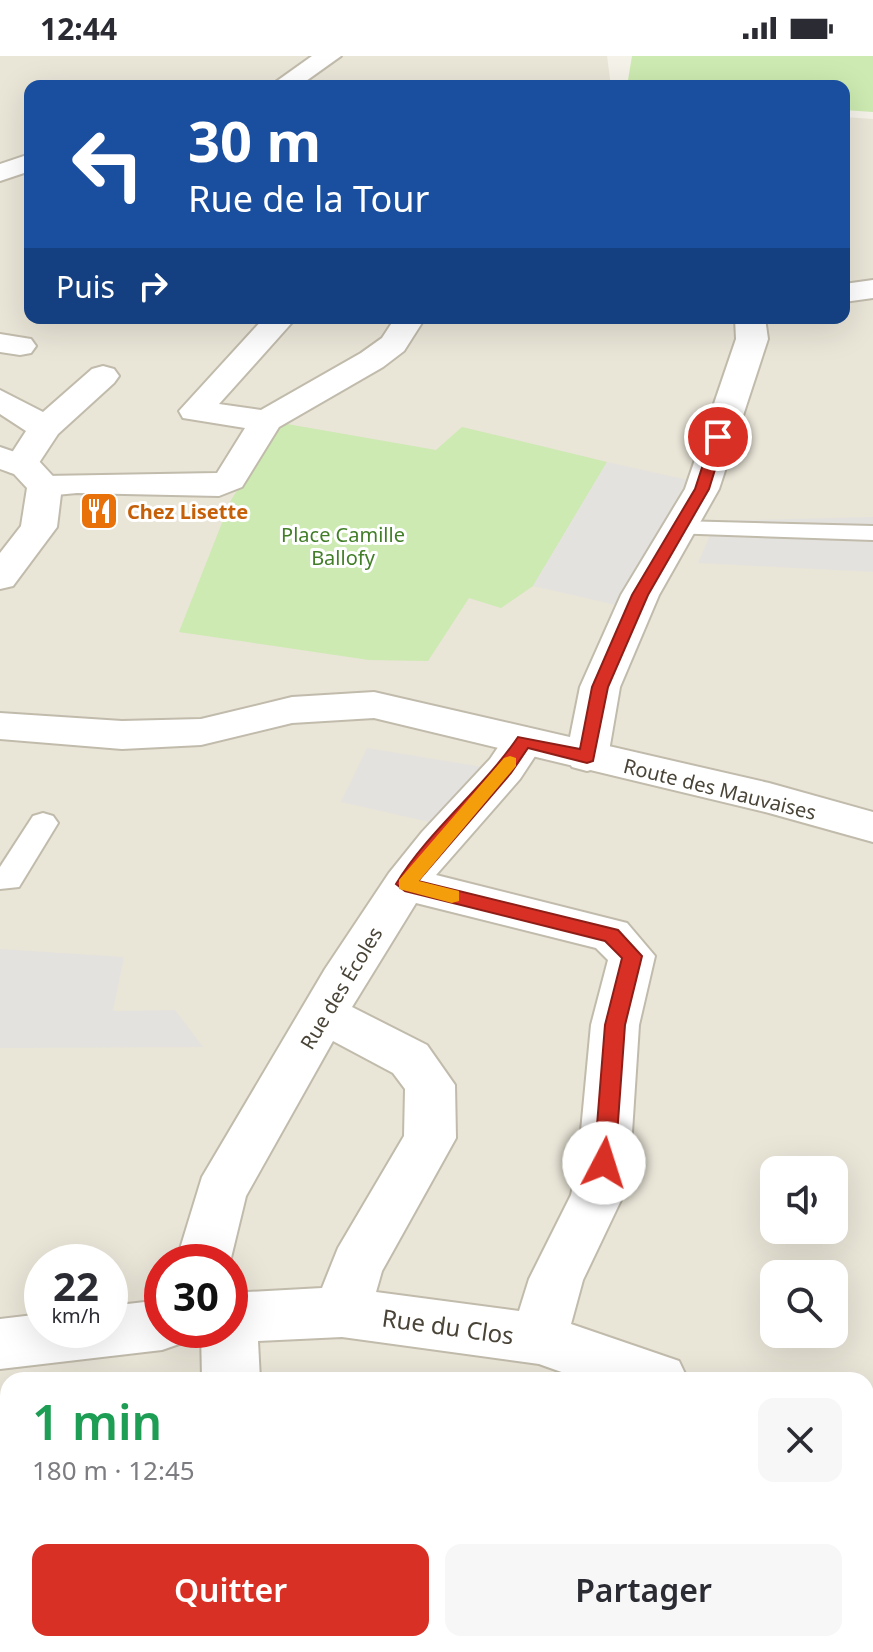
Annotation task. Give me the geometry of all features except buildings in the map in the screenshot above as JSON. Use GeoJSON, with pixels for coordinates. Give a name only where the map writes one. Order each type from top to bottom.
{"type":"FeatureCollection","features":[{"type":"Feature","properties":{"kind":"street"},"geometry":{"type":"LineString","coordinates":[[291,80],[329,56]]}},
{"type":"Feature","properties":{"kind":"street"},"geometry":{"type":"LineString","coordinates":[[0,173],[24,164]]}},
{"type":"Feature","properties":{"kind":"street"},"geometry":{"type":"LineString","coordinates":[[850,292],[873,289]]}},
{"type":"Feature","properties":{"kind":"street"},"geometry":{"type":"LineString","coordinates":[[266,421],[195,411],[275,324]]}},
{"type":"Feature","properties":{"kind":"street"},"geometry":{"type":"LineString","coordinates":[[22,469],[77,483],[219,486],[230,480],[266,421],[372,360],[393,344],[406,324]]}},
{"type":"Feature","properties":{"kind":"street"},"geometry":{"type":"LineString","coordinates":[[587,757],[600,687],[640,595],[702,489],[752,339],[751,324]]}},
{"type":"Feature","properties":{"kind":"street"},"geometry":{"type":"LineString","coordinates":[[0,578],[39,527],[22,469],[45,428],[103,376]]}},
{"type":"Feature","properties":{"kind":"street"},"geometry":{"type":"LineString","coordinates":[[0,400],[45,428]]}},
{"type":"Feature","properties":{"kind":"street","name":"Route des Mauvaises"},"geometry":{"type":"LineString","coordinates":[[0,726],[122,735],[201,732],[292,710],[374,705],[769,798],[873,827]]}},
{"type":"Feature","properties":{"kind":"street","name":"Rue des Écoles"},"geometry":{"type":"LineString","coordinates":[[208,1244],[221,1193],[326,1015],[342,982],[405,884],[437,843],[505,769],[524,741]]}},
{"type":"Feature","properties":{"kind":"street"},"geometry":{"type":"LineString","coordinates":[[405,884],[611,935],[632,956],[615,1025],[604,1163],[597,1196],[556,1279],[539,1339]]}},
{"type":"Feature","properties":{"kind":"street"},"geometry":{"type":"LineString","coordinates":[[326,1015],[410,1059],[430,1085],[430,1138],[357,1265],[342,1312]]}},
{"type":"Feature","properties":{"kind":"street","name":"Rue du Clos"},"geometry":{"type":"LineString","coordinates":[[248,1317],[342,1312],[539,1339],[636,1372]]}},
{"type":"Feature","properties":{"kind":"street"},"geometry":{"type":"LineString","coordinates":[[0,1344],[144,1327]]}},
{"type":"Feature","properties":{"kind":"street"},"geometry":{"type":"LineString","coordinates":[[230,1348],[231,1372]]}},
{"type":"Feature","properties":{"kind":"lane"},"geometry":{"type":"LineString","coordinates":[[679,528],[873,533]]}},
{"type":"Feature","properties":{"kind":"lane"},"geometry":{"type":"LineString","coordinates":[[0,878],[8,879],[43,823]]}},
{"type":"Feature","properties":{"kind":"shaded area"},"geometry":{"type":"Polygon","coordinates":[[[0,56],[607,56],[610,80],[24,80],[24,324],[850,324],[850,117],[873,119],[873,1372],[0,1372],[0,56]]]}},
{"type":"Feature","properties":{"kind":"shaded area"},"geometry":{"type":"Polygon","coordinates":[[[607,462],[688,480],[616,605],[533,586],[607,462]]]}},
{"type":"Feature","properties":{"kind":"shaded area"},"geometry":{"type":"Polygon","coordinates":[[[873,517],[873,572],[698,563],[716,521],[873,517]]]}},
{"type":"Feature","properties":{"kind":"shaded area"},"geometry":{"type":"Polygon","coordinates":[[[367,748],[489,768],[434,823],[341,802],[367,748]]]}},
{"type":"Feature","properties":{"kind":"shaded area"},"geometry":{"type":"Polygon","coordinates":[[[0,949],[124,957],[113,1011],[175,1010],[203,1047],[0,1048],[0,949]]]}},
{"type":"Feature","properties":{"kind":"green space"},"geometry":{"type":"Polygon","coordinates":[[[632,56],[873,56],[873,112],[850,110],[850,80],[628,80],[632,56]]]}},
{"type":"Feature","properties":{"kind":"green space","name":"Place Camille Ballofy"},"geometry":{"type":"Polygon","coordinates":[[[281,423],[436,450],[462,427],[607,462],[533,586],[501,608],[469,598],[428,661],[369,660],[179,632],[231,500],[281,423]]]}},
{"type":"Feature","properties":{"kind":"slow traffic"},"geometry":{"type":"LineString","coordinates":[[452,896],[405,884],[437,843],[510,762]]}},
{"type":"Feature","properties":{"kind":"place","name":"Chez Lisette"},"geometry":{"type":"Point","coordinates":[99,511]}},
{"type":"Feature","properties":{"kind":"route"},"geometry":{"type":"LineString","coordinates":[[604,1163],[615,1025],[632,956],[611,935],[405,884],[437,843],[505,769],[524,741],[587,757],[600,687],[640,595],[702,489],[718,437]]}}]}
